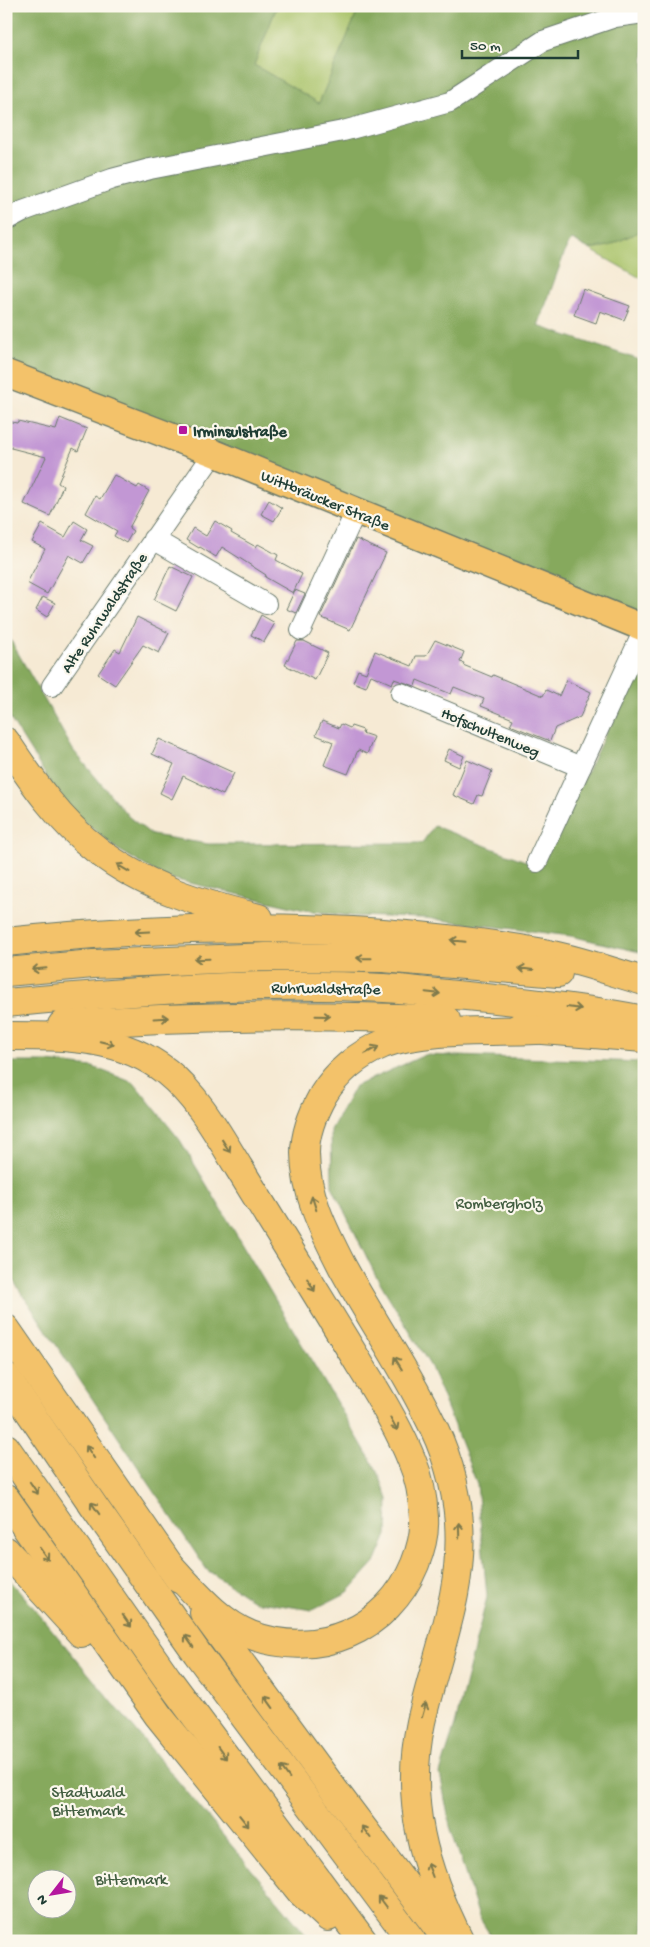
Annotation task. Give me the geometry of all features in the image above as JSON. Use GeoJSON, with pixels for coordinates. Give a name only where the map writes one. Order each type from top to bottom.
{"type":"FeatureCollection","features":[{"type":"Feature","properties":{"kind":"highway"},"geometry":{"type":"LineString","coordinates":[[6,742],[27,774],[72,828],[97,850],[124,869],[154,884],[222,909],[313,929]]}},
{"type":"Feature","properties":{"kind":"highway"},"geometry":{"type":"LineString","coordinates":[[6,942],[107,934],[225,928],[313,929],[390,934],[540,952],[644,981]]}},
{"type":"Feature","properties":{"kind":"highway"},"geometry":{"type":"LineString","coordinates":[[6,972],[93,964],[189,959],[266,957],[383,958],[518,968],[644,985]]}},
{"type":"Feature","properties":{"kind":"highway","name":"Ruhrwaldstraße"},"geometry":{"type":"LineString","coordinates":[[6,1003],[196,988],[274,986],[375,988],[558,1006],[644,1020]]}},
{"type":"Feature","properties":{"kind":"highway"},"geometry":{"type":"LineString","coordinates":[[6,1032],[42,1026],[111,1021],[278,1015],[449,1020],[536,1030],[644,1038]]}},
{"type":"Feature","properties":{"kind":"highway"},"geometry":{"type":"LineString","coordinates":[[460,1941],[427,1863],[417,1822],[414,1787],[415,1760],[422,1719],[448,1626],[458,1578],[459,1520],[453,1481],[445,1454],[426,1411],[363,1306],[327,1235],[312,1196],[307,1175],[305,1152],[308,1127],[316,1106],[329,1086],[344,1068],[383,1044],[412,1037],[441,1034],[536,1030]]}},
{"type":"Feature","properties":{"kind":"highway"},"geometry":{"type":"LineString","coordinates":[[6,1036],[79,1037],[110,1044],[139,1054],[165,1071],[188,1092],[227,1148],[368,1379],[397,1429],[413,1462],[421,1491],[424,1521],[420,1550],[408,1580],[389,1605],[369,1623],[353,1632],[317,1643],[293,1645],[269,1641],[248,1634],[228,1622],[168,1564]]}},
{"type":"Feature","properties":{"kind":"highway"},"geometry":{"type":"LineString","coordinates":[[6,1329],[168,1564],[448,1941]]}},
{"type":"Feature","properties":{"kind":"highway"},"geometry":{"type":"LineString","coordinates":[[6,1377],[197,1653],[412,1941]]}},
{"type":"Feature","properties":{"kind":"highway"},"geometry":{"type":"LineString","coordinates":[[6,1448],[167,1678],[363,1941]]}},
{"type":"Feature","properties":{"kind":"highway"},"geometry":{"type":"LineString","coordinates":[[6,1499],[158,1715],[301,1892],[354,1941]]}},
{"type":"Feature","properties":{"kind":"highway"},"geometry":{"type":"LineString","coordinates":[[6,1551],[98,1653],[158,1715]]}},
{"type":"Feature","properties":{"kind":"main road","name":"Wittbräucker Straße"},"geometry":{"type":"LineString","coordinates":[[6,373],[214,453],[644,629]]}},
{"type":"Feature","properties":{"kind":"street"},"geometry":{"type":"LineString","coordinates":[[6,220],[23,211],[112,179],[141,171],[343,132],[450,102],[543,41],[615,17],[644,13]]}},
{"type":"Feature","properties":{"kind":"street","name":"Alte Ruhrwaldstraße"},"geometry":{"type":"LineString","coordinates":[[52,686],[214,453]]}},
{"type":"Feature","properties":{"kind":"street"},"geometry":{"type":"LineString","coordinates":[[301,630],[356,511]]}},
{"type":"Feature","properties":{"kind":"street","name":"Alte Ruhrwaldstraße"},"geometry":{"type":"LineString","coordinates":[[153,539],[266,604]]}},
{"type":"Feature","properties":{"kind":"street","name":"Wittbräucker Straße"},"geometry":{"type":"LineString","coordinates":[[537,862],[644,629]]}},
{"type":"Feature","properties":{"kind":"street","name":"Hofschultenweg"},"geometry":{"type":"LineString","coordinates":[[401,693],[581,767]]}},
{"type":"Feature","properties":{"kind":"green space"},"geometry":{"type":"Polygon","coordinates":[[[6,6],[277,6],[254,65],[319,103],[360,6],[644,6],[644,229],[609,246],[589,249],[572,240],[567,246],[538,326],[640,360],[644,356],[644,628],[6,373],[6,6]]]}},
{"type":"Feature","properties":{"kind":"green space"},"geometry":{"type":"Polygon","coordinates":[[[277,6],[360,6],[319,103],[254,65],[277,6]]]}},
{"type":"Feature","properties":{"kind":"green space"},"geometry":{"type":"Polygon","coordinates":[[[644,229],[644,280],[589,249],[609,246],[644,229]]]}},
{"type":"Feature","properties":{"kind":"green space"},"geometry":{"type":"Polygon","coordinates":[[[6,632],[73,750],[129,817],[152,835],[208,844],[422,843],[434,826],[541,867],[644,654],[644,953],[571,936],[425,918],[352,916],[305,910],[164,877],[117,849],[76,815],[50,782],[6,712],[6,632]]]}},
{"type":"Feature","properties":{"kind":"green space","name":"Rombergholz"},"geometry":{"type":"Polygon","coordinates":[[[425,1055],[644,1062],[644,1941],[494,1941],[479,1917],[450,1826],[440,1773],[455,1725],[487,1597],[477,1484],[431,1367],[375,1274],[332,1186],[331,1130],[355,1086],[425,1055]]]}},
{"type":"Feature","properties":{"kind":"green space"},"geometry":{"type":"Polygon","coordinates":[[[6,1062],[48,1062],[93,1067],[134,1083],[180,1140],[378,1472],[388,1499],[387,1535],[376,1561],[348,1592],[312,1610],[254,1601],[207,1570],[6,1270],[6,1062]]]}},
{"type":"Feature","properties":{"kind":"green space","name":"Stadtwald Bittermark"},"geometry":{"type":"Polygon","coordinates":[[[6,1576],[18,1589],[311,1941],[6,1941],[6,1576]]]}},
{"type":"Feature","properties":{"kind":"building"},"geometry":{"type":"Polygon","coordinates":[[[583,289],[630,306],[624,320],[600,311],[596,323],[574,315],[583,289]]]}},
{"type":"Feature","properties":{"kind":"building"},"geometry":{"type":"Polygon","coordinates":[[[60,418],[87,429],[78,451],[73,448],[58,483],[63,486],[50,516],[24,504],[46,457],[11,448],[11,446],[6,444],[6,421],[17,423],[18,421],[56,430],[60,418]]]}},
{"type":"Feature","properties":{"kind":"building"},"geometry":{"type":"Polygon","coordinates":[[[114,475],[137,488],[139,485],[149,491],[129,528],[133,531],[126,543],[114,536],[117,531],[86,513],[95,496],[100,499],[114,475]]]}},
{"type":"Feature","properties":{"kind":"building"},"geometry":{"type":"Polygon","coordinates":[[[269,500],[282,508],[274,521],[261,514],[269,500]]]}},
{"type":"Feature","properties":{"kind":"building"},"geometry":{"type":"Polygon","coordinates":[[[74,521],[87,529],[81,540],[93,546],[83,563],[69,555],[47,594],[27,583],[45,549],[32,542],[42,524],[65,537],[74,521]]]}},
{"type":"Feature","properties":{"kind":"building"},"geometry":{"type":"Polygon","coordinates":[[[215,521],[232,531],[231,533],[256,547],[258,544],[278,555],[276,560],[302,574],[293,593],[265,577],[266,575],[222,547],[216,557],[186,540],[193,528],[206,536],[215,521]]]}},
{"type":"Feature","properties":{"kind":"building"},"geometry":{"type":"Polygon","coordinates":[[[356,539],[386,553],[350,630],[320,617],[356,539]]]}},
{"type":"Feature","properties":{"kind":"building"},"geometry":{"type":"Polygon","coordinates":[[[170,566],[193,577],[176,611],[154,600],[170,566]]]}},
{"type":"Feature","properties":{"kind":"building"},"geometry":{"type":"Polygon","coordinates":[[[295,590],[305,594],[296,613],[286,609],[295,590]]]}},
{"type":"Feature","properties":{"kind":"building"},"geometry":{"type":"Polygon","coordinates":[[[43,597],[55,603],[47,617],[36,610],[43,597]]]}},
{"type":"Feature","properties":{"kind":"building"},"geometry":{"type":"Polygon","coordinates":[[[261,615],[275,623],[264,642],[251,635],[261,615]]]}},
{"type":"Feature","properties":{"kind":"building"},"geometry":{"type":"Polygon","coordinates":[[[137,617],[169,633],[159,653],[143,645],[115,685],[98,674],[115,649],[120,652],[137,617]]]}},
{"type":"Feature","properties":{"kind":"building"},"geometry":{"type":"Polygon","coordinates":[[[435,640],[464,652],[460,662],[464,663],[463,665],[492,677],[493,675],[543,696],[546,690],[559,696],[566,680],[591,692],[580,717],[555,728],[550,741],[510,725],[513,719],[481,706],[484,699],[454,687],[451,694],[417,680],[415,686],[394,679],[392,684],[371,675],[366,687],[353,682],[358,670],[366,673],[375,651],[412,666],[416,656],[426,656],[435,640]]]}},
{"type":"Feature","properties":{"kind":"building"},"geometry":{"type":"Polygon","coordinates":[[[297,641],[304,641],[328,653],[315,680],[285,665],[297,641]]]}},
{"type":"Feature","properties":{"kind":"building"},"geometry":{"type":"Polygon","coordinates":[[[322,721],[339,728],[341,724],[350,728],[351,726],[363,730],[362,733],[374,737],[367,754],[358,750],[348,774],[324,765],[333,742],[316,735],[322,721]]]}},
{"type":"Feature","properties":{"kind":"building"},"geometry":{"type":"Polygon","coordinates":[[[159,739],[234,773],[223,795],[183,776],[172,799],[160,793],[174,764],[152,754],[159,739]]]}},
{"type":"Feature","properties":{"kind":"building"},"geometry":{"type":"Polygon","coordinates":[[[449,749],[464,756],[459,767],[444,760],[449,749]]]}},
{"type":"Feature","properties":{"kind":"building"},"geometry":{"type":"Polygon","coordinates":[[[467,760],[492,771],[482,796],[478,795],[474,804],[453,795],[467,760]]]}},
{"type":"Feature","properties":{"kind":"place","name":"Irminsulstraße"},"geometry":{"type":"Point","coordinates":[183,430]}},
{"type":"Feature","properties":{"kind":"park label","name":"Bittermark"},"geometry":{"type":"Point","coordinates":[131,1878]}}]}
